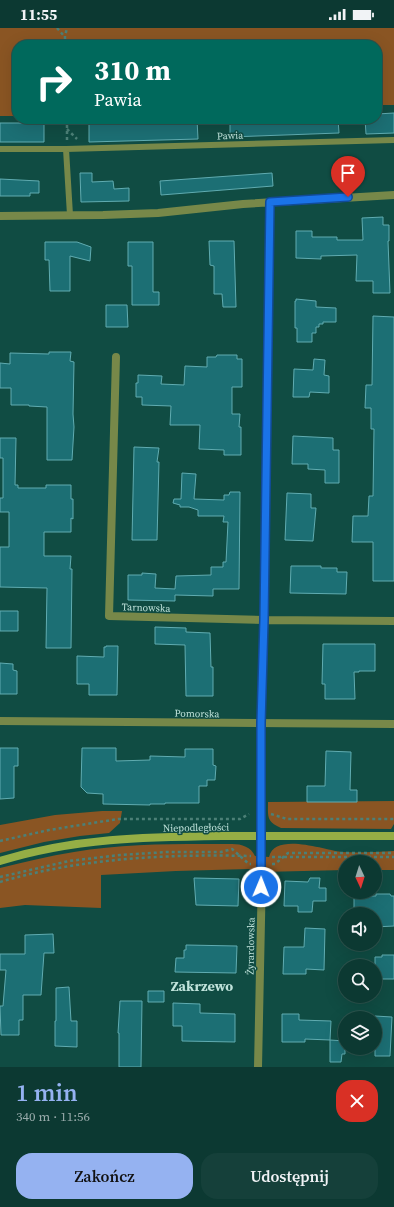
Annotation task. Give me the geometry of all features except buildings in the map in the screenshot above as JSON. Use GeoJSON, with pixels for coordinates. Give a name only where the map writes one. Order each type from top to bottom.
{"type":"FeatureCollection","features":[{"type":"Feature","properties":{"kind":"street"},"geometry":{"type":"LineString","coordinates":[[0,216],[158,213],[270,202],[394,195]]}},
{"type":"Feature","properties":{"kind":"street","name":"Żyrardowska"},"geometry":{"type":"LineString","coordinates":[[258,1067],[261,723],[264,620],[270,202]]}},
{"type":"Feature","properties":{"kind":"street","name":"Tarnowska"},"geometry":{"type":"LineString","coordinates":[[116,357],[109,616],[264,620],[394,621]]}},
{"type":"Feature","properties":{"kind":"street","name":"Pomorska"},"geometry":{"type":"LineString","coordinates":[[0,721],[394,724]]}},
{"type":"Feature","properties":{"kind":"street","name":"Niepodległości"},"geometry":{"type":"LineString","coordinates":[[0,861],[54,847],[109,840],[151,837],[394,836]]}},
{"type":"Feature","properties":{"kind":"lane","name":"Pawia"},"geometry":{"type":"LineString","coordinates":[[0,149],[66,149],[394,140]]}},
{"type":"Feature","properties":{"kind":"lane"},"geometry":{"type":"LineString","coordinates":[[66,149],[70,215]]}},
{"type":"Feature","properties":{"kind":"path"},"geometry":{"type":"LineString","coordinates":[[57,28],[65,36]]}},
{"type":"Feature","properties":{"kind":"path"},"geometry":{"type":"LineString","coordinates":[[65,40],[67,28]]}},
{"type":"Feature","properties":{"kind":"path"},"geometry":{"type":"LineString","coordinates":[[66,149],[67,124]]}},
{"type":"Feature","properties":{"kind":"path"},"geometry":{"type":"LineString","coordinates":[[0,841],[49,830],[118,819],[232,819],[240,818],[253,813],[268,813],[287,819],[394,819]]}},
{"type":"Feature","properties":{"kind":"path"},"geometry":{"type":"LineString","coordinates":[[0,878],[69,861],[120,855],[167,852],[221,852],[232,849],[249,864],[261,860],[283,857],[394,857]]}},
{"type":"Feature","properties":{"kind":"path"},"geometry":{"type":"LineString","coordinates":[[0,882],[23,875],[86,863],[135,858],[240,856],[275,864],[288,853],[394,853]]}},
{"type":"Feature","properties":{"kind":"shaded area"},"geometry":{"type":"Polygon","coordinates":[[[0,28],[394,28],[394,105],[382,105],[382,40],[12,40],[12,116],[0,116],[0,28]]]}},
{"type":"Feature","properties":{"kind":"shaded area"},"geometry":{"type":"Polygon","coordinates":[[[394,801],[394,824],[391,829],[281,828],[270,821],[268,815],[268,802],[394,801]]]}},
{"type":"Feature","properties":{"kind":"shaded area"},"geometry":{"type":"Polygon","coordinates":[[[122,811],[120,823],[109,833],[44,842],[0,853],[0,825],[55,815],[122,811]]]}},
{"type":"Feature","properties":{"kind":"shaded area"},"geometry":{"type":"Polygon","coordinates":[[[193,844],[239,845],[251,850],[255,856],[269,857],[273,850],[280,845],[290,844],[301,844],[341,852],[394,851],[394,870],[382,870],[382,855],[338,855],[338,870],[262,872],[249,869],[101,875],[101,908],[25,905],[0,908],[0,868],[37,859],[94,849],[193,844]]]}},
{"type":"Feature","properties":{"kind":"district","name":"Zakrzewo"},"geometry":{"type":"Point","coordinates":[202,986]}},
{"type":"Feature","properties":{"kind":"route"},"geometry":{"type":"LineString","coordinates":[[261,887],[261,723],[264,620],[270,202],[348,197]]}}]}
